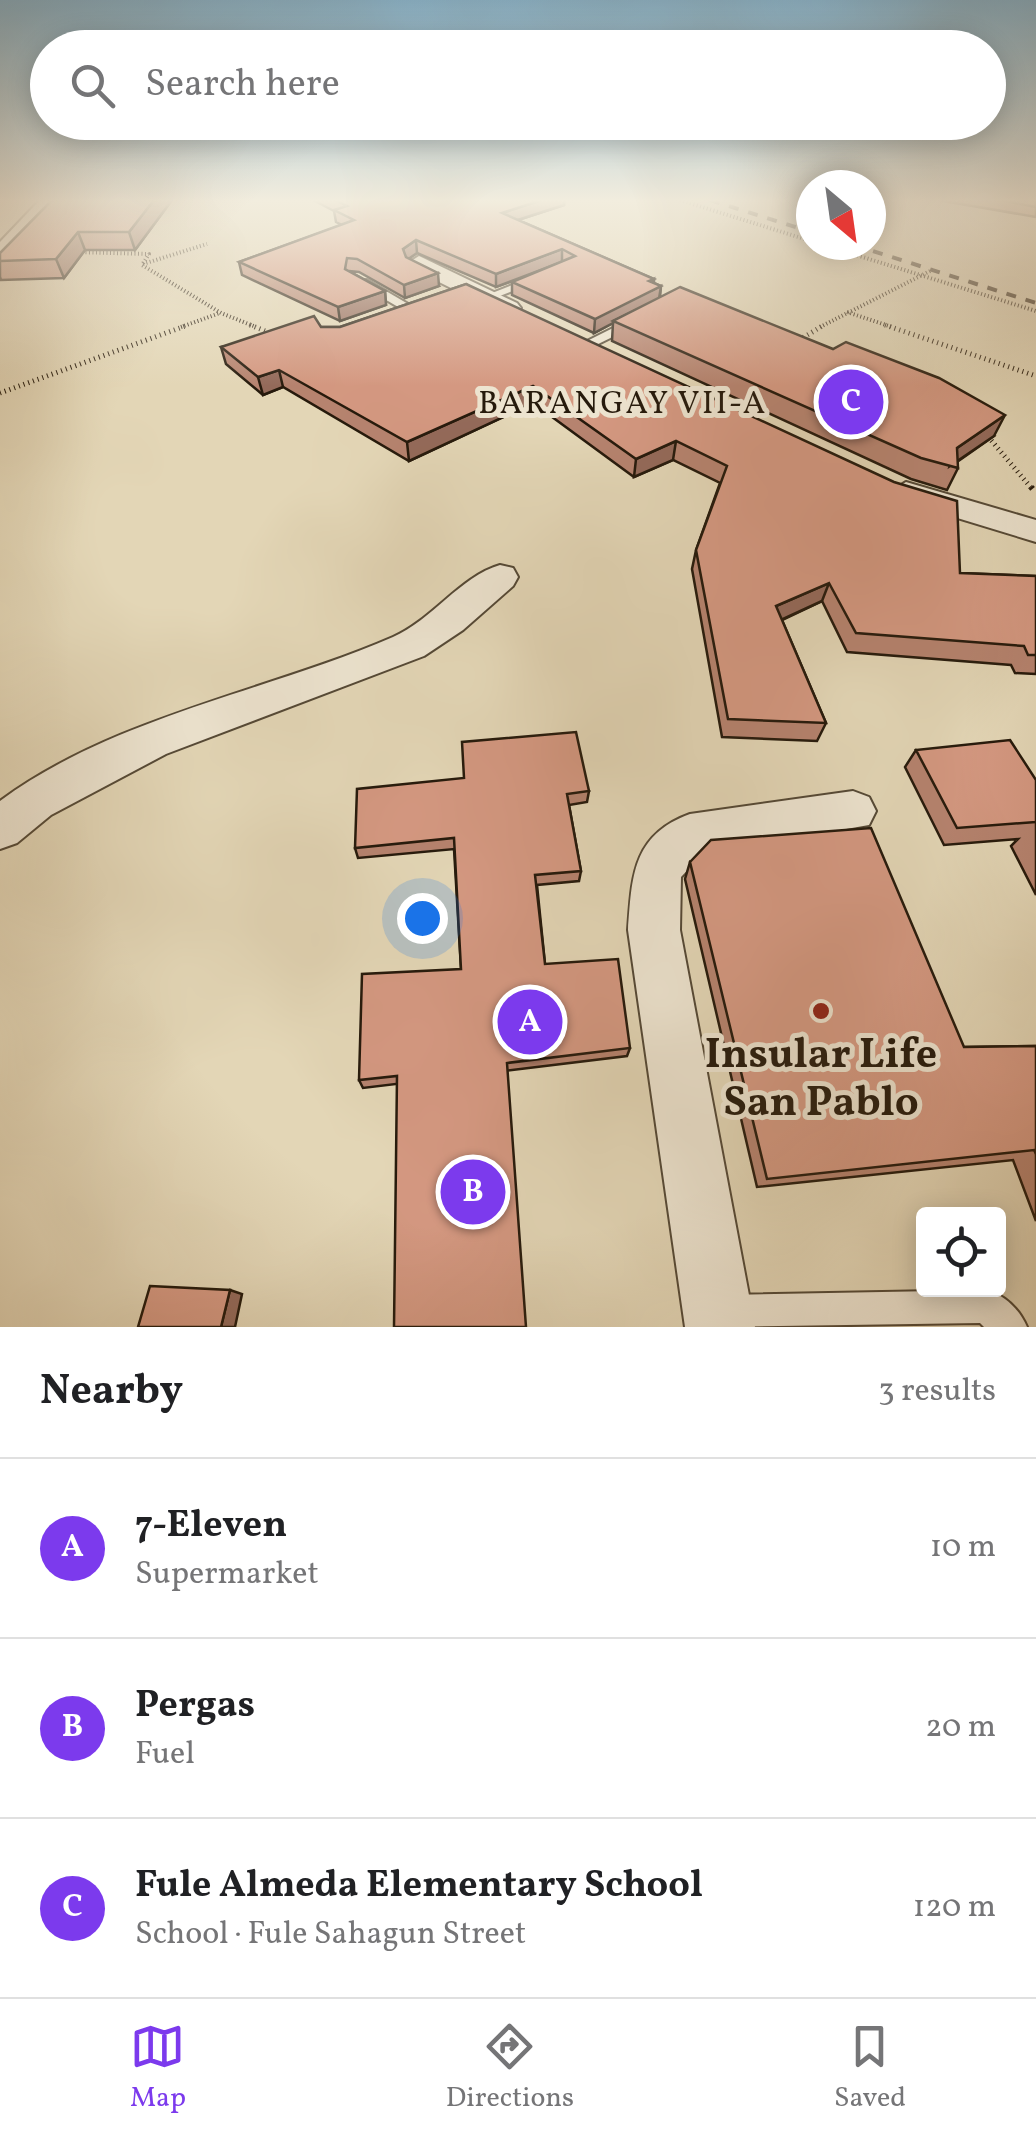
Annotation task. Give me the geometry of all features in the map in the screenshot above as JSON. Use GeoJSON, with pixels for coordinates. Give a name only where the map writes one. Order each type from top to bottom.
{"type":"FeatureCollection","features":[{"type":"Feature","properties":{"kind":"street"},"geometry":{"type":"LineString","coordinates":[[419,263],[617,360]]}},
{"type":"Feature","properties":{"kind":"street"},"geometry":{"type":"LineString","coordinates":[[379,319],[478,292]]}},
{"type":"Feature","properties":{"kind":"street"},"geometry":{"type":"LineString","coordinates":[[882,481],[986,520],[1036,531]]}},
{"type":"Feature","properties":{"kind":"street"},"geometry":{"type":"LineString","coordinates":[[0,828],[35,801],[151,742],[410,646],[450,620],[500,578]]}},
{"type":"Feature","properties":{"kind":"street"},"geometry":{"type":"LineString","coordinates":[[719,1319],[654,930],[657,868],[690,835],[853,810]]}},
{"type":"Feature","properties":{"kind":"lane"},"geometry":{"type":"LineString","coordinates":[[478,292],[549,274]]}},
{"type":"Feature","properties":{"kind":"lane"},"geometry":{"type":"LineString","coordinates":[[353,277],[409,308]]}},
{"type":"Feature","properties":{"kind":"lane"},"geometry":{"type":"LineString","coordinates":[[585,345],[653,312]]}},
{"type":"Feature","properties":{"kind":"lane"},"geometry":{"type":"LineString","coordinates":[[719,1319],[988,1306],[1010,1327]]}},
{"type":"Feature","properties":{"kind":"path"},"geometry":{"type":"LineString","coordinates":[[142,265],[151,262]]}},
{"type":"Feature","properties":{"kind":"path"},"geometry":{"type":"LineString","coordinates":[[882,262],[1036,311]]}},
{"type":"Feature","properties":{"kind":"path"},"geometry":{"type":"LineString","coordinates":[[142,265],[222,313],[287,336]]}},
{"type":"Feature","properties":{"kind":"path"},"geometry":{"type":"LineString","coordinates":[[816,348],[798,341],[846,312],[869,305],[934,270]]}},
{"type":"Feature","properties":{"kind":"path"},"geometry":{"type":"LineString","coordinates":[[846,312],[1036,376]]}},
{"type":"Feature","properties":{"kind":"path"},"geometry":{"type":"LineString","coordinates":[[0,393],[222,313]]}},
{"type":"Feature","properties":{"kind":"path"},"geometry":{"type":"LineString","coordinates":[[697,395],[730,377]]}},
{"type":"Feature","properties":{"kind":"path"},"geometry":{"type":"LineString","coordinates":[[978,427],[1036,493]]}},
{"type":"Feature","properties":{"kind":"building"},"geometry":{"type":"Polygon","coordinates":[[[239,262],[346,262],[345,269],[385,291],[338,307],[239,262]]]}},
{"type":"Feature","properties":{"kind":"building"},"geometry":{"type":"Polygon","coordinates":[[[362,262],[416,262],[438,273],[404,285],[362,262]]]}},
{"type":"Feature","properties":{"kind":"building"},"geometry":{"type":"Polygon","coordinates":[[[468,262],[528,262],[496,274],[468,262]]]}},
{"type":"Feature","properties":{"kind":"building"},"geometry":{"type":"Polygon","coordinates":[[[561,262],[615,262],[661,286],[595,319],[512,282],[561,262]]]}},
{"type":"Feature","properties":{"kind":"building"},"geometry":{"type":"Polygon","coordinates":[[[466,284],[894,482],[957,501],[960,573],[1036,576],[1036,655],[1028,655],[1024,646],[856,633],[829,583],[776,606],[826,723],[728,719],[696,550],[727,466],[676,441],[636,459],[533,386],[407,442],[279,370],[258,377],[221,347],[314,316],[321,327],[340,327],[466,284]]]}},
{"type":"Feature","properties":{"kind":"building"},"geometry":{"type":"Polygon","coordinates":[[[680,287],[833,349],[846,342],[939,378],[1005,415],[957,448],[958,468],[921,458],[613,321],[680,287]]]}},
{"type":"Feature","properties":{"kind":"building"},"geometry":{"type":"Polygon","coordinates":[[[576,732],[589,791],[567,794],[581,871],[535,875],[545,964],[618,959],[630,1048],[507,1063],[526,1327],[394,1327],[397,1076],[359,1080],[362,974],[461,969],[454,838],[355,848],[357,789],[464,778],[462,742],[576,732]]]}},
{"type":"Feature","properties":{"kind":"building"},"geometry":{"type":"Polygon","coordinates":[[[1010,740],[1036,780],[1036,822],[957,828],[916,750],[1010,740]]]}},
{"type":"Feature","properties":{"kind":"building","name":"Insular Life San Pablo"},"geometry":{"type":"Polygon","coordinates":[[[871,828],[964,1047],[1036,1046],[1036,1154],[1034,1150],[767,1179],[690,862],[711,840],[871,828]]]}},
{"type":"Feature","properties":{"kind":"building"},"geometry":{"type":"Polygon","coordinates":[[[150,1286],[230,1290],[221,1327],[138,1327],[150,1286]]]}},
{"type":"Feature","properties":{"kind":"railway"},"geometry":{"type":"LineString","coordinates":[[907,262],[1036,303]]}},
{"type":"Feature","properties":{"kind":"place","name":"Fule Almeda Elementary School"},"geometry":{"type":"Point","coordinates":[851,402]}},
{"type":"Feature","properties":{"kind":"place","name":"Insular Life San Pablo"},"geometry":{"type":"Point","coordinates":[821,1011]}},
{"type":"Feature","properties":{"kind":"place","name":"7-Eleven"},"geometry":{"type":"Point","coordinates":[530,1022]}},
{"type":"Feature","properties":{"kind":"place","name":"Pergas"},"geometry":{"type":"Point","coordinates":[473,1192]}},
{"type":"Feature","properties":{"kind":"district","name":"BARANGAY VII-A"},"geometry":{"type":"Point","coordinates":[623,402]}}]}
